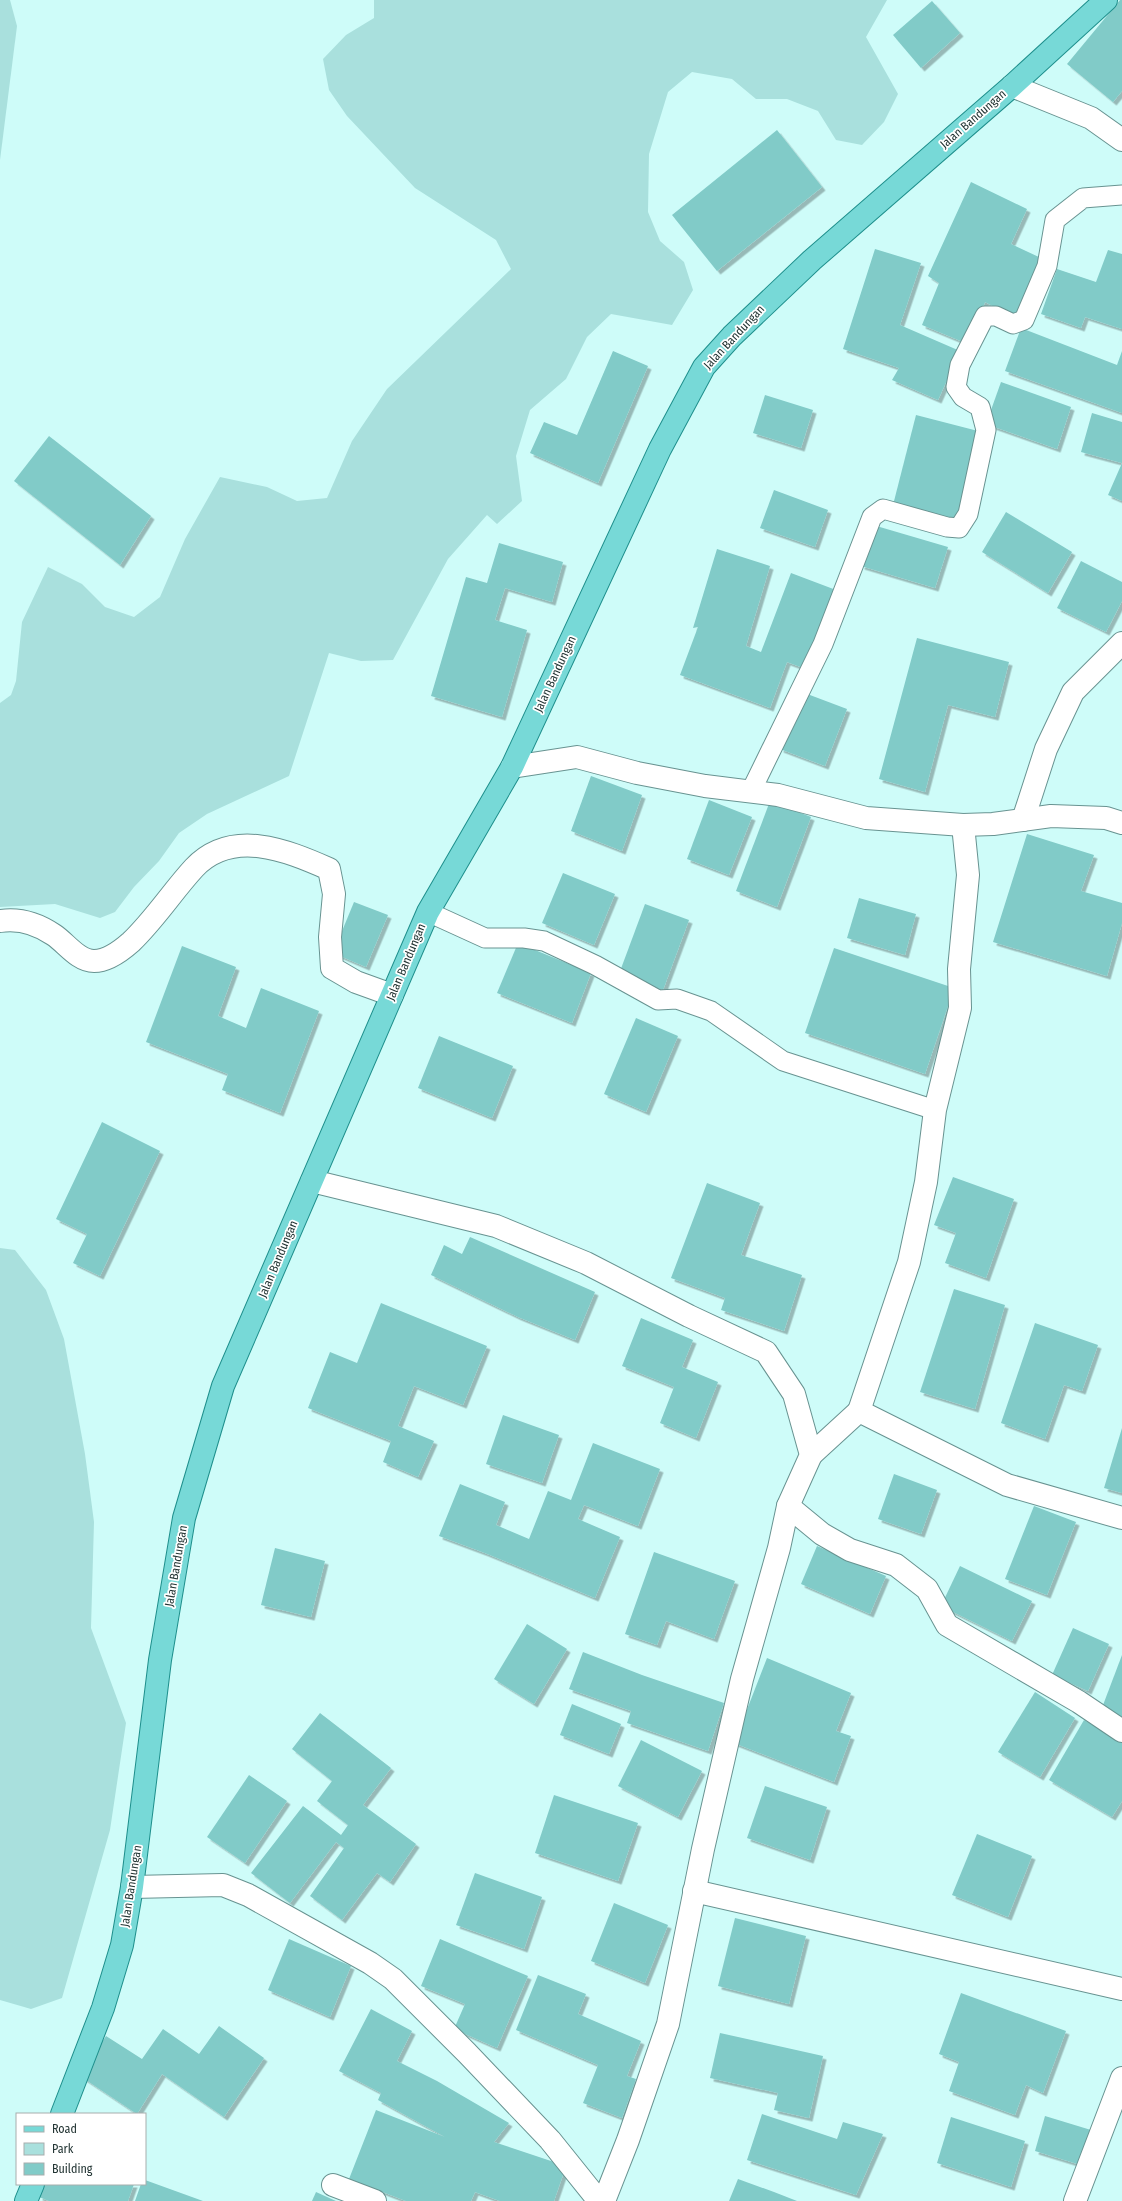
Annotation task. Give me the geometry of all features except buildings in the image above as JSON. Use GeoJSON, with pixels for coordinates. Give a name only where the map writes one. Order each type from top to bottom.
{"type":"FeatureCollection","features":[{"type":"Feature","properties":{"kind":"main road","name":"Jalan Bandungan"},"geometry":{"type":"LineString","coordinates":[[62,2113],[103,2008],[122,1946],[132,1887],[160,1660],[184,1518],[223,1386],[428,912],[512,766],[660,449],[704,367],[732,336],[812,260],[1012,86],[1106,0]]}},
{"type":"Feature","properties":{"kind":"main road"},"geometry":{"type":"LineString","coordinates":[[26,2201],[33,2185]]}},
{"type":"Feature","properties":{"kind":"street"},"geometry":{"type":"LineString","coordinates":[[1012,86],[1091,118],[1122,140]]}},
{"type":"Feature","properties":{"kind":"street"},"geometry":{"type":"LineString","coordinates":[[1023,820],[1046,749],[1073,692],[1122,643]]}},
{"type":"Feature","properties":{"kind":"street"},"geometry":{"type":"LineString","coordinates":[[512,766],[576,757],[637,773],[705,786],[751,791],[807,801],[866,818],[963,825],[993,824],[1050,816],[1098,818],[1122,823]]}},
{"type":"Feature","properties":{"kind":"street"},"geometry":{"type":"LineString","coordinates":[[604,2201],[628,2140],[668,2024],[694,1891],[742,1679],[779,1548],[788,1506],[811,1454],[859,1411],[909,1262],[926,1182],[935,1110],[960,1008],[959,969],[968,875],[963,825]]}},
{"type":"Feature","properties":{"kind":"street"},"geometry":{"type":"LineString","coordinates":[[0,921],[14,919],[32,923],[54,935],[81,957],[94,961],[113,956],[125,948],[149,925],[194,868],[207,857],[231,846],[267,846],[329,869],[334,894],[330,937],[332,968],[356,982],[392,995]]}},
{"type":"Feature","properties":{"kind":"street"},"geometry":{"type":"LineString","coordinates":[[312,1182],[496,1226],[586,1263],[689,1316],[766,1352],[794,1394],[811,1454]]}},
{"type":"Feature","properties":{"kind":"street"},"geometry":{"type":"LineString","coordinates":[[859,1411],[1006,1485],[1122,1518]]}},
{"type":"Feature","properties":{"kind":"street"},"geometry":{"type":"LineString","coordinates":[[788,1506],[822,1534],[850,1550],[896,1565],[927,1589],[947,1625],[1079,1702],[1122,1731]]}},
{"type":"Feature","properties":{"kind":"street"},"geometry":{"type":"LineString","coordinates":[[132,1887],[223,1885],[248,1895],[370,1963],[393,1979],[467,2053],[550,2140],[599,2201]]}},
{"type":"Feature","properties":{"kind":"street"},"geometry":{"type":"LineString","coordinates":[[694,1891],[1122,1989]]}},
{"type":"Feature","properties":{"kind":"street"},"geometry":{"type":"LineString","coordinates":[[1075,2201],[1122,2078]]}},
{"type":"Feature","properties":{"kind":"street"},"geometry":{"type":"LineString","coordinates":[[333,2185],[374,2201]]}},
{"type":"Feature","properties":{"kind":"lane"},"geometry":{"type":"LineString","coordinates":[[751,791],[823,644],[872,516],[883,508],[947,528],[959,528],[968,514],[986,430],[980,407],[963,397],[956,387],[960,365],[985,316],[996,316],[1013,324],[1024,320],[1048,266],[1055,220],[1083,198],[1122,195]]}},
{"type":"Feature","properties":{"kind":"lane"},"geometry":{"type":"LineString","coordinates":[[428,912],[485,938],[524,938],[544,941],[595,965],[658,1000],[677,999],[711,1011],[783,1061],[935,1110]]}},
{"type":"Feature","properties":{"kind":"green space"},"geometry":{"type":"Polygon","coordinates":[[[0,0],[10,0],[17,26],[0,160],[0,0]]]}},
{"type":"Feature","properties":{"kind":"green space"},"geometry":{"type":"Polygon","coordinates":[[[374,0],[887,0],[866,37],[898,94],[884,122],[862,145],[836,140],[818,111],[787,99],[756,99],[732,79],[692,72],[668,92],[649,154],[648,212],[660,241],[684,262],[693,290],[672,325],[611,314],[587,337],[566,379],[530,410],[516,456],[522,501],[497,524],[487,515],[448,559],[393,660],[361,661],[329,653],[289,776],[207,814],[179,833],[159,861],[134,887],[115,912],[100,918],[55,904],[0,907],[0,703],[11,695],[16,681],[22,622],[48,567],[82,584],[105,607],[134,617],[160,597],[185,539],[220,477],[267,487],[297,501],[327,498],[352,441],[387,389],[511,269],[496,240],[415,188],[347,116],[329,90],[323,59],[346,35],[374,18],[374,0]]]}},
{"type":"Feature","properties":{"kind":"green space"},"geometry":{"type":"Polygon","coordinates":[[[0,1248],[15,1250],[46,1290],[64,1339],[85,1454],[94,1522],[91,1628],[126,1723],[110,1830],[62,1998],[31,2009],[0,2000],[0,1248]]]}}]}
